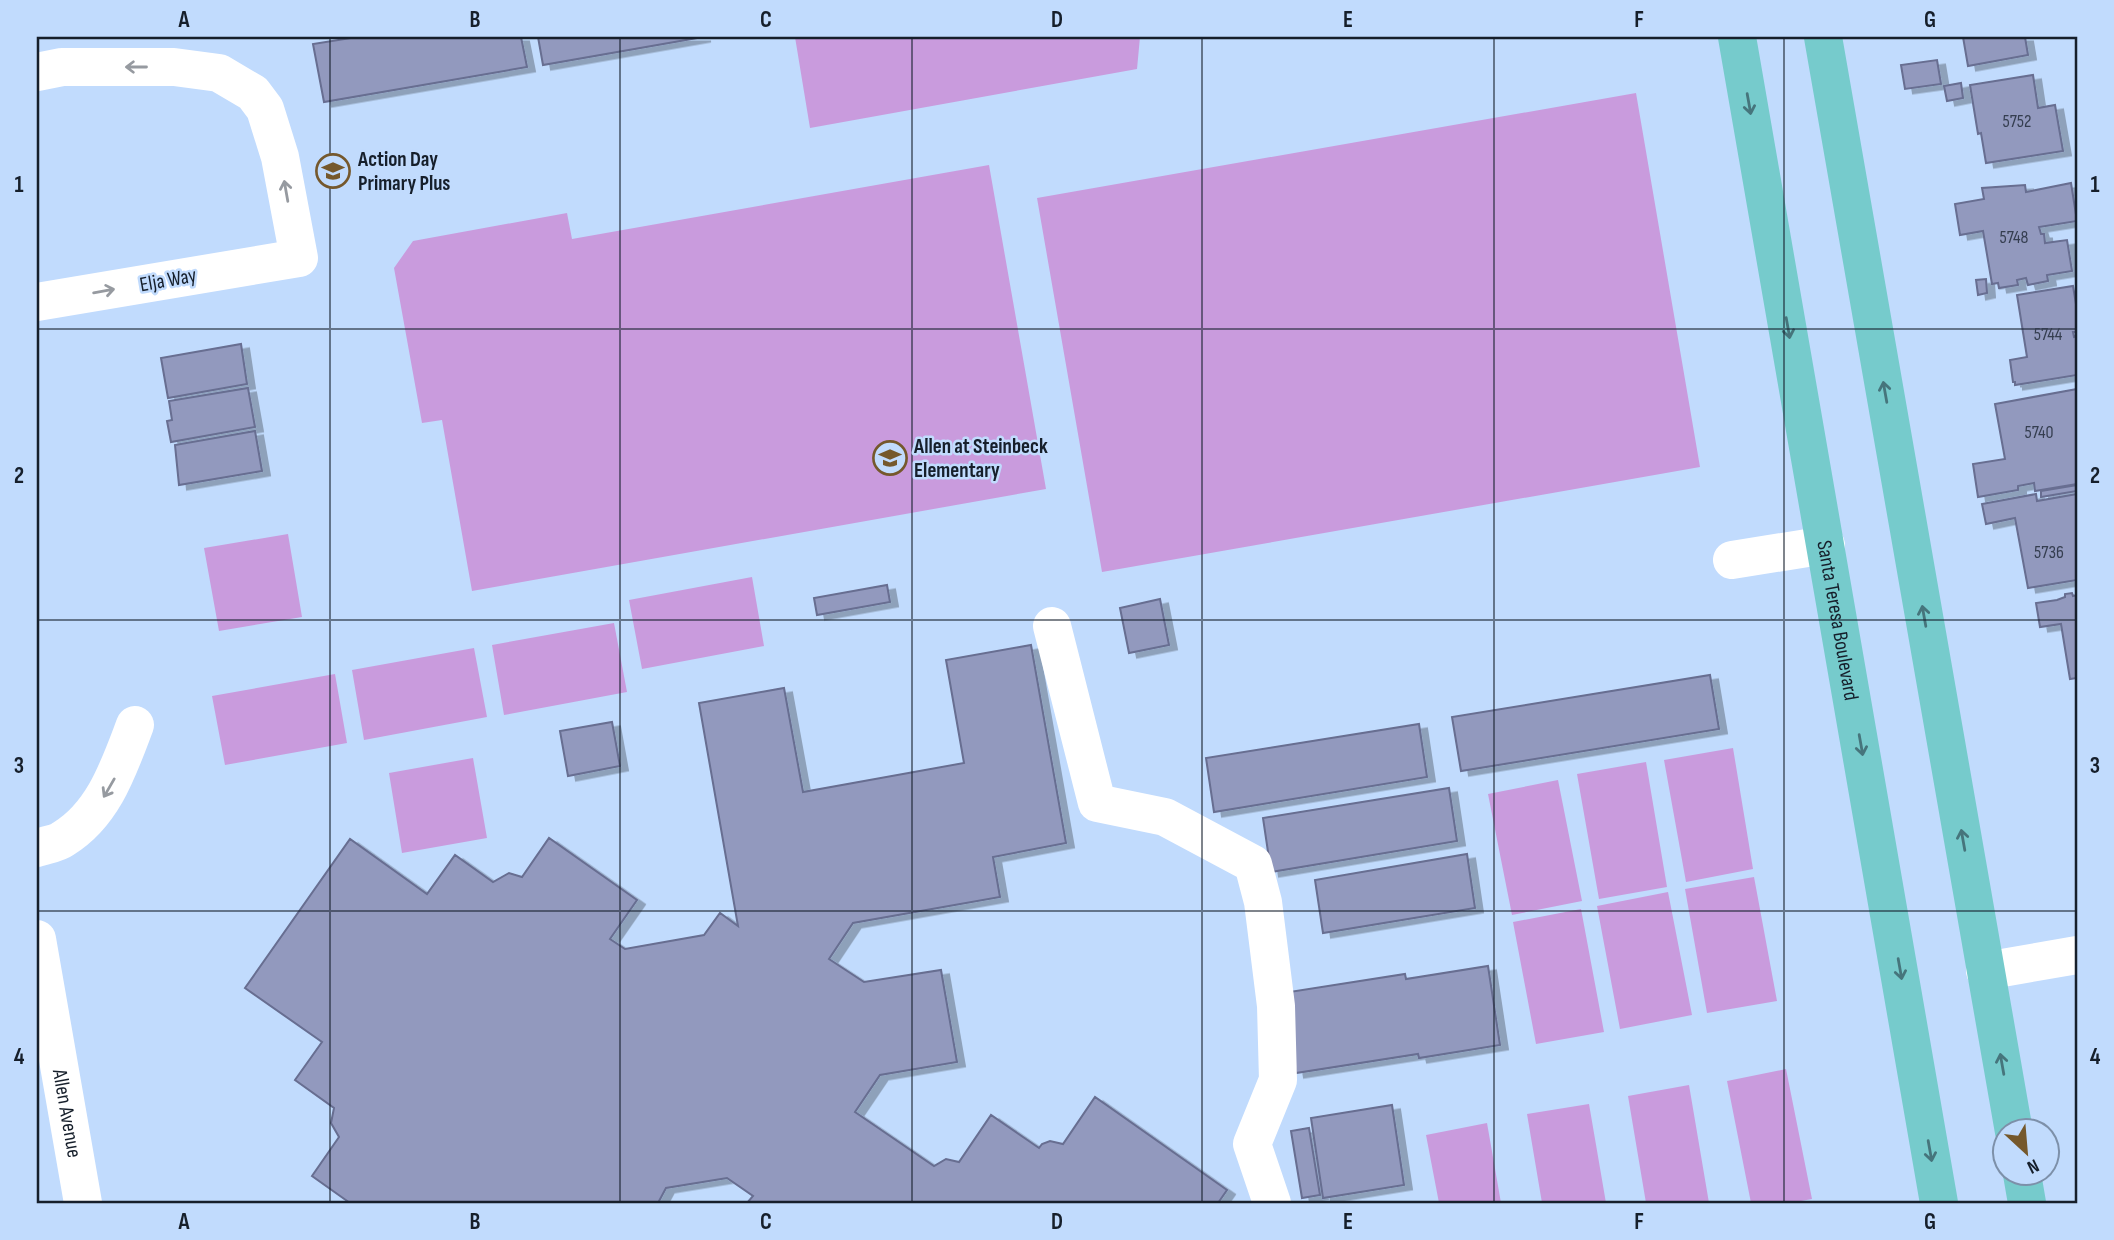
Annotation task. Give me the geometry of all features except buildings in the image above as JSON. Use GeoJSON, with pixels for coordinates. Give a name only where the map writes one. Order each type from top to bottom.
{"type":"FeatureCollection","features":[{"type":"Feature","properties":{"kind":"main road","name":"Santa Teresa Boulevard"},"geometry":{"type":"LineString","coordinates":[[1737,37],[1939,1203]]}},
{"type":"Feature","properties":{"kind":"main road"},"geometry":{"type":"LineString","coordinates":[[1823,37],[2011,1118]]}},
{"type":"Feature","properties":{"kind":"street","name":"Elja Way"},"geometry":{"type":"LineString","coordinates":[[37,72],[62,67],[174,66],[219,73],[253,93],[265,109],[280,157],[299,258],[37,302]]}},
{"type":"Feature","properties":{"kind":"street"},"geometry":{"type":"LineString","coordinates":[[1732,560],[1826,545]]}},
{"type":"Feature","properties":{"kind":"street"},"geometry":{"type":"LineString","coordinates":[[1052,626],[1097,803],[1165,817],[1253,864],[1263,902],[1276,1006],[1278,1080],[1252,1144],[1272,1203]]}},
{"type":"Feature","properties":{"kind":"street"},"geometry":{"type":"LineString","coordinates":[[37,848],[61,841],[87,820],[112,785],[135,725]]}},
{"type":"Feature","properties":{"kind":"street","name":"Allen Avenue"},"geometry":{"type":"LineString","coordinates":[[37,939],[48,1070],[83,1203]]}},
{"type":"Feature","properties":{"kind":"street"},"geometry":{"type":"LineString","coordinates":[[1985,971],[2077,955]]}},
{"type":"Feature","properties":{"kind":"shaded area"},"geometry":{"type":"Polygon","coordinates":[[[795,37],[1140,37],[1137,69],[810,128],[795,37]]]}},
{"type":"Feature","properties":{"kind":"shaded area"},"geometry":{"type":"Polygon","coordinates":[[[1636,93],[1700,467],[1102,572],[1037,198],[1636,93]]]}},
{"type":"Feature","properties":{"kind":"shaded area"},"geometry":{"type":"Polygon","coordinates":[[[989,165],[1046,489],[472,591],[442,420],[422,423],[394,268],[413,241],[567,213],[572,239],[989,165]]]}},
{"type":"Feature","properties":{"kind":"shaded area"},"geometry":{"type":"Polygon","coordinates":[[[288,534],[302,617],[219,631],[204,548],[288,534]]]}},
{"type":"Feature","properties":{"kind":"shaded area"},"geometry":{"type":"Polygon","coordinates":[[[752,577],[764,646],[642,669],[629,600],[752,577]]]}},
{"type":"Feature","properties":{"kind":"shaded area"},"geometry":{"type":"Polygon","coordinates":[[[614,623],[627,692],[504,715],[492,645],[614,623]]]}},
{"type":"Feature","properties":{"kind":"shaded area"},"geometry":{"type":"Polygon","coordinates":[[[474,648],[487,717],[364,740],[352,670],[474,648]]]}},
{"type":"Feature","properties":{"kind":"shaded area"},"geometry":{"type":"Polygon","coordinates":[[[335,674],[347,743],[225,765],[212,696],[335,674]]]}},
{"type":"Feature","properties":{"kind":"shaded area"},"geometry":{"type":"Polygon","coordinates":[[[1733,748],[1753,869],[1686,882],[1664,760],[1733,748]]]}},
{"type":"Feature","properties":{"kind":"shaded area"},"geometry":{"type":"Polygon","coordinates":[[[473,758],[487,838],[402,853],[389,773],[473,758]]]}},
{"type":"Feature","properties":{"kind":"shaded area"},"geometry":{"type":"Polygon","coordinates":[[[1646,762],[1667,887],[1599,899],[1577,774],[1646,762]]]}},
{"type":"Feature","properties":{"kind":"shaded area"},"geometry":{"type":"Polygon","coordinates":[[[1558,780],[1582,901],[1512,915],[1488,794],[1558,780]]]}},
{"type":"Feature","properties":{"kind":"shaded area"},"geometry":{"type":"Polygon","coordinates":[[[1754,877],[1777,1001],[1707,1013],[1685,889],[1754,877]]]}},
{"type":"Feature","properties":{"kind":"shaded area"},"geometry":{"type":"Polygon","coordinates":[[[1668,892],[1692,1015],[1620,1029],[1597,906],[1668,892]]]}},
{"type":"Feature","properties":{"kind":"shaded area"},"geometry":{"type":"Polygon","coordinates":[[[1581,909],[1604,1032],[1536,1044],[1513,922],[1581,909]]]}},
{"type":"Feature","properties":{"kind":"shaded area"},"geometry":{"type":"Polygon","coordinates":[[[1786,1069],[1812,1199],[1790,1203],[1751,1203],[1727,1081],[1786,1069]]]}},
{"type":"Feature","properties":{"kind":"shaded area"},"geometry":{"type":"Polygon","coordinates":[[[1689,1085],[1709,1203],[1646,1203],[1628,1096],[1689,1085]]]}},
{"type":"Feature","properties":{"kind":"shaded area"},"geometry":{"type":"Polygon","coordinates":[[[1589,1104],[1606,1203],[1542,1203],[1527,1114],[1589,1104]]]}},
{"type":"Feature","properties":{"kind":"shaded area"},"geometry":{"type":"Polygon","coordinates":[[[1487,1123],[1501,1203],[1439,1203],[1426,1135],[1487,1123]]]}},
{"type":"Feature","properties":{"kind":"place","name":"Action Day Primary Plus"},"geometry":{"type":"Point","coordinates":[333,171]}},
{"type":"Feature","properties":{"kind":"place","name":"Allen at Steinbeck Elementary"},"geometry":{"type":"Point","coordinates":[890,458]}}]}
